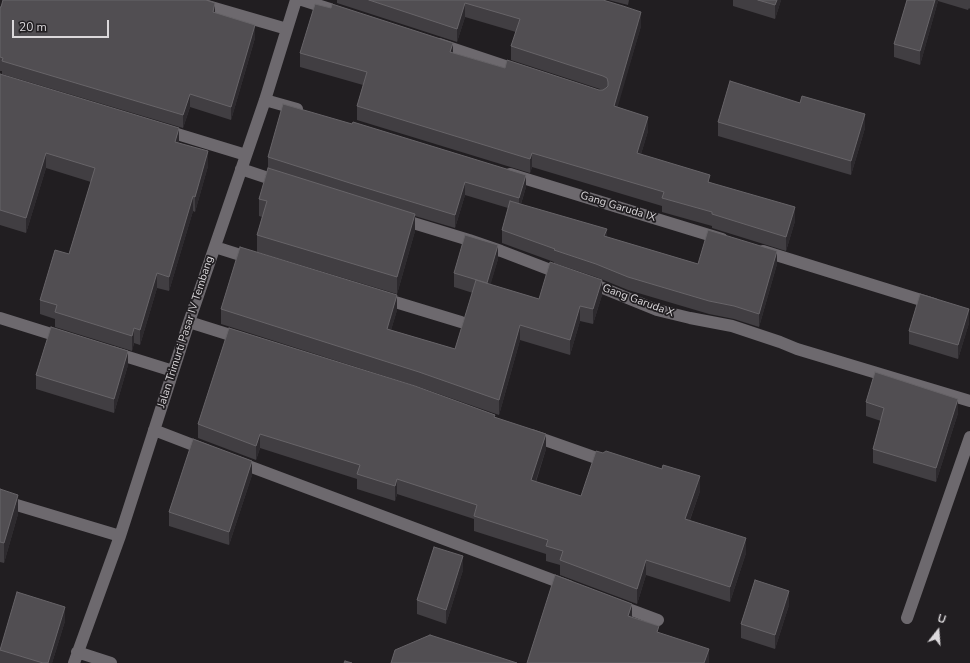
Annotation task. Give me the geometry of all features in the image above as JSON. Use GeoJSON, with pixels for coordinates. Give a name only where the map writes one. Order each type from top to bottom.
{"type":"FeatureCollection","features":[{"type":"Feature","properties":{"kind":"street"},"geometry":{"type":"LineString","coordinates":[[187,0],[287,29]]}},
{"type":"Feature","properties":{"kind":"street","name":"Jalan Trimurti Pasar IV Tembang"},"geometry":{"type":"LineString","coordinates":[[76,657],[120,536],[189,322],[265,100],[296,0]]}},
{"type":"Feature","properties":{"kind":"street"},"geometry":{"type":"LineString","coordinates":[[302,0],[340,12]]}},
{"type":"Feature","properties":{"kind":"street"},"geometry":{"type":"LineString","coordinates":[[429,41],[534,75]]}},
{"type":"Feature","properties":{"kind":"street"},"geometry":{"type":"LineString","coordinates":[[265,100],[311,114]]}},
{"type":"Feature","properties":{"kind":"street"},"geometry":{"type":"LineString","coordinates":[[156,128],[246,155]]}},
{"type":"Feature","properties":{"kind":"street"},"geometry":{"type":"LineString","coordinates":[[241,169],[292,186]]}},
{"type":"Feature","properties":{"kind":"street","name":"Gang Garuda IX"},"geometry":{"type":"LineString","coordinates":[[500,171],[735,243]]}},
{"type":"Feature","properties":{"kind":"street","name":"Gang Garuda X"},"geometry":{"type":"LineString","coordinates":[[387,215],[495,248],[657,310],[732,326],[797,349],[970,401]]}},
{"type":"Feature","properties":{"kind":"street"},"geometry":{"type":"LineString","coordinates":[[214,247],[267,263]]}},
{"type":"Feature","properties":{"kind":"street"},"geometry":{"type":"LineString","coordinates":[[750,248],[947,308]]}},
{"type":"Feature","properties":{"kind":"street"},"geometry":{"type":"LineString","coordinates":[[371,295],[461,322]]}},
{"type":"Feature","properties":{"kind":"street"},"geometry":{"type":"LineString","coordinates":[[0,318],[75,341]]}},
{"type":"Feature","properties":{"kind":"street"},"geometry":{"type":"LineString","coordinates":[[189,322],[258,343]]}},
{"type":"Feature","properties":{"kind":"street"},"geometry":{"type":"LineString","coordinates":[[98,348],[173,371]]}},
{"type":"Feature","properties":{"kind":"street"},"geometry":{"type":"LineString","coordinates":[[154,430],[578,589]]}},
{"type":"Feature","properties":{"kind":"street"},"geometry":{"type":"LineString","coordinates":[[521,431],[602,460]]}},
{"type":"Feature","properties":{"kind":"street"},"geometry":{"type":"LineString","coordinates":[[907,618],[970,437]]}},
{"type":"Feature","properties":{"kind":"street"},"geometry":{"type":"LineString","coordinates":[[0,500],[120,536]]}},
{"type":"Feature","properties":{"kind":"street"},"geometry":{"type":"LineString","coordinates":[[607,600],[658,620]]}},
{"type":"Feature","properties":{"kind":"street"},"geometry":{"type":"LineString","coordinates":[[76,657],[111,663]]}},
{"type":"Feature","properties":{"kind":"building"},"geometry":{"type":"Polygon","coordinates":[[[3,0],[206,0],[215,3],[213,12],[255,25],[231,107],[190,94],[183,115],[2,61],[3,58],[0,57],[0,7],[3,0]]]}},
{"type":"Feature","properties":{"kind":"building"},"geometry":{"type":"Polygon","coordinates":[[[369,0],[603,0],[641,12],[614,106],[648,117],[637,153],[710,175],[708,182],[795,207],[786,237],[712,214],[712,212],[662,198],[664,192],[532,153],[530,159],[357,106],[367,72],[300,53],[315,4],[331,8],[332,4],[453,43],[450,52],[505,68],[507,60],[599,90],[603,90],[608,86],[607,78],[603,76],[511,46],[520,19],[465,3],[457,29],[369,0]]]}},
{"type":"Feature","properties":{"kind":"building"},"geometry":{"type":"Polygon","coordinates":[[[758,0],[777,0],[775,5],[758,0]]]}},
{"type":"Feature","properties":{"kind":"building"},"geometry":{"type":"Polygon","coordinates":[[[907,0],[935,0],[920,51],[894,44],[907,0]]]}},
{"type":"Feature","properties":{"kind":"building"},"geometry":{"type":"Polygon","coordinates":[[[0,74],[179,128],[175,142],[208,151],[169,277],[157,273],[140,330],[134,328],[132,336],[55,312],[57,305],[40,300],[55,250],[69,254],[95,168],[46,153],[26,218],[0,210],[0,74]]]}},
{"type":"Feature","properties":{"kind":"building"},"geometry":{"type":"Polygon","coordinates":[[[730,81],[800,103],[802,96],[865,114],[851,161],[718,122],[730,81]]]}},
{"type":"Feature","properties":{"kind":"building"},"geometry":{"type":"Polygon","coordinates":[[[283,104],[352,124],[353,122],[526,175],[519,198],[465,182],[455,215],[268,157],[283,104]]]}},
{"type":"Feature","properties":{"kind":"building"},"geometry":{"type":"Polygon","coordinates":[[[268,168],[415,214],[397,277],[257,235],[267,201],[259,199],[268,168]]]}},
{"type":"Feature","properties":{"kind":"building"},"geometry":{"type":"Polygon","coordinates":[[[510,201],[607,229],[604,236],[698,264],[708,230],[777,251],[759,314],[628,277],[502,230],[510,201]]]}},
{"type":"Feature","properties":{"kind":"building"},"geometry":{"type":"Polygon","coordinates":[[[465,235],[498,245],[487,283],[454,273],[465,235]]]}},
{"type":"Feature","properties":{"kind":"building"},"geometry":{"type":"Polygon","coordinates":[[[240,247],[397,295],[387,329],[455,349],[476,280],[539,299],[550,262],[602,280],[593,309],[580,306],[570,340],[520,325],[499,400],[419,372],[221,309],[240,247]]]}},
{"type":"Feature","properties":{"kind":"building"},"geometry":{"type":"Polygon","coordinates":[[[920,294],[969,309],[958,345],[909,331],[920,294]]]}},
{"type":"Feature","properties":{"kind":"building"},"geometry":{"type":"Polygon","coordinates":[[[51,327],[128,351],[114,399],[36,375],[51,327]]]}},
{"type":"Feature","properties":{"kind":"building"},"geometry":{"type":"Polygon","coordinates":[[[229,328],[415,386],[495,415],[494,417],[546,434],[531,480],[581,496],[596,451],[603,453],[606,451],[662,469],[663,465],[700,476],[685,519],[746,538],[730,587],[646,560],[637,589],[560,560],[563,551],[546,546],[548,540],[474,516],[477,505],[397,479],[395,486],[357,474],[360,465],[260,434],[256,446],[198,424],[229,328]]]}},
{"type":"Feature","properties":{"kind":"building"},"geometry":{"type":"Polygon","coordinates":[[[875,372],[958,399],[936,468],[873,449],[884,408],[866,402],[875,372]]]}},
{"type":"Feature","properties":{"kind":"building"},"geometry":{"type":"Polygon","coordinates":[[[193,439],[252,461],[229,532],[169,512],[193,439]]]}},
{"type":"Feature","properties":{"kind":"building"},"geometry":{"type":"Polygon","coordinates":[[[0,489],[18,495],[4,543],[0,542],[0,489]]]}},
{"type":"Feature","properties":{"kind":"building"},"geometry":{"type":"Polygon","coordinates":[[[434,547],[463,556],[446,610],[417,600],[434,547]]]}},
{"type":"Feature","properties":{"kind":"building"},"geometry":{"type":"Polygon","coordinates":[[[555,575],[632,604],[628,616],[659,626],[657,632],[709,649],[704,663],[527,663],[555,575]]]}},
{"type":"Feature","properties":{"kind":"building"},"geometry":{"type":"Polygon","coordinates":[[[755,580],[789,591],[775,635],[741,624],[755,580]]]}},
{"type":"Feature","properties":{"kind":"building"},"geometry":{"type":"Polygon","coordinates":[[[17,592],[65,607],[48,663],[43,663],[0,650],[17,592]]]}},
{"type":"Feature","properties":{"kind":"building"},"geometry":{"type":"Polygon","coordinates":[[[430,635],[517,663],[391,663],[395,650],[430,635]]]}}]}
